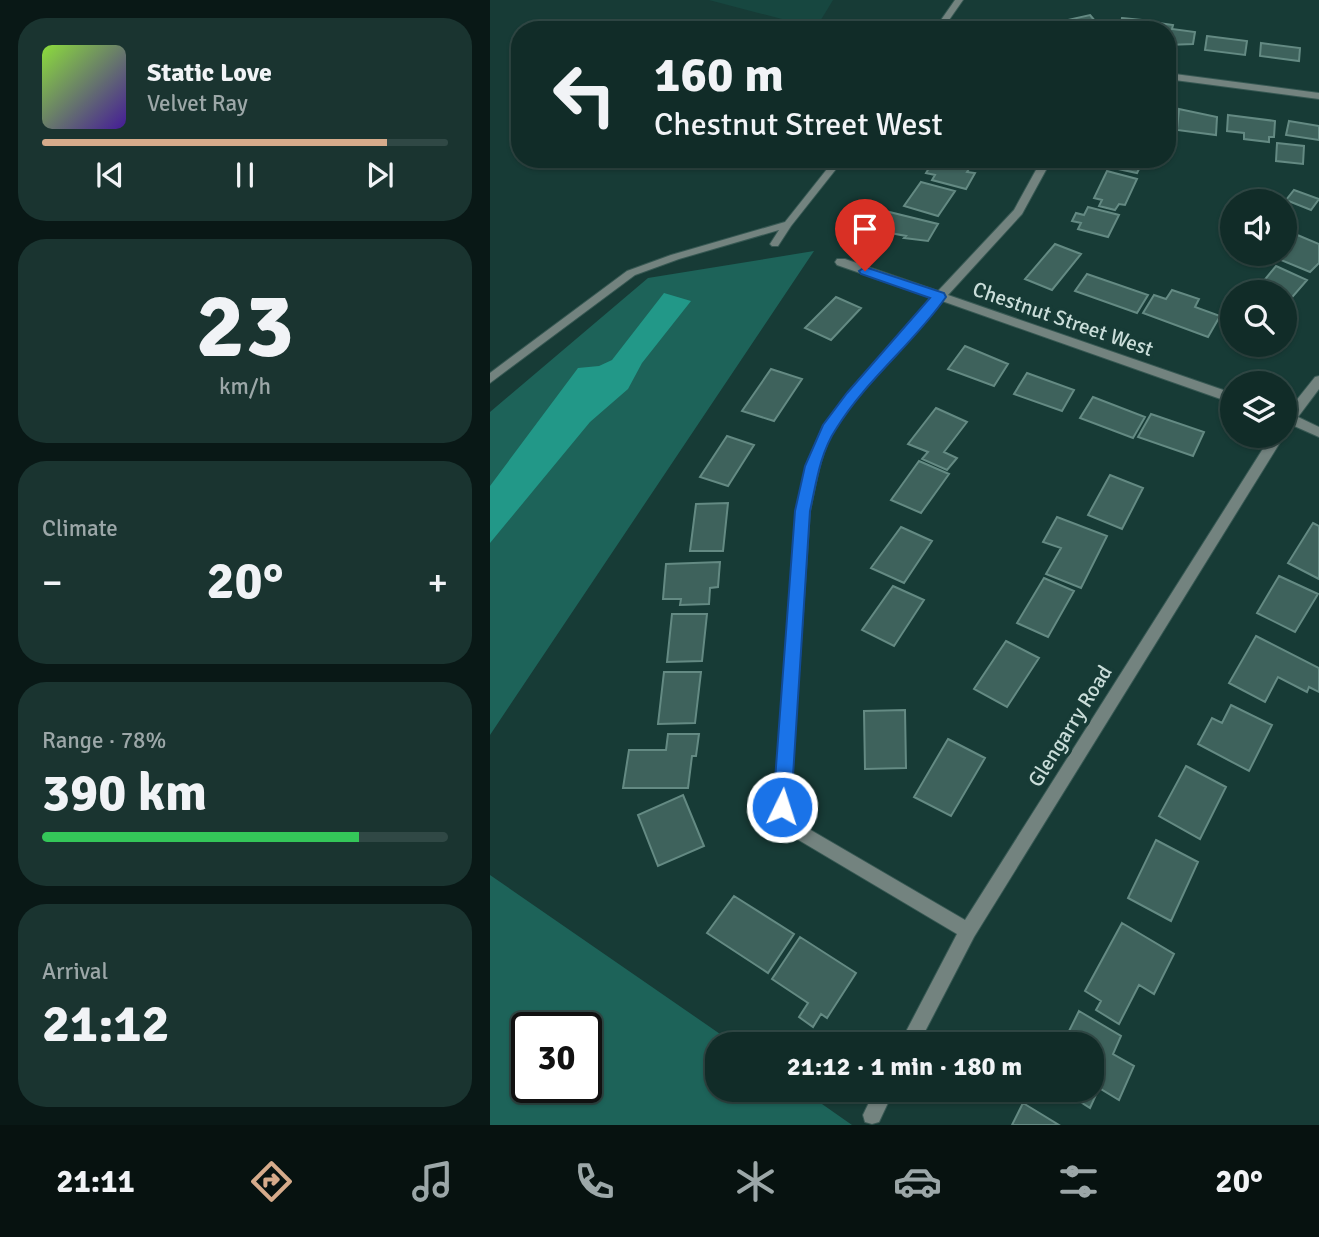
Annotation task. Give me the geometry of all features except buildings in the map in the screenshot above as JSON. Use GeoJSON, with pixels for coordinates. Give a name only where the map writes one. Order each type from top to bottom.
{"type":"FeatureCollection","features":[{"type":"Feature","properties":{"kind":"street"},"geometry":{"type":"LineString","coordinates":[[1176,77],[1319,96]]}},
{"type":"Feature","properties":{"kind":"street"},"geometry":{"type":"LineString","coordinates":[[968,931],[803,834],[782,807],[803,511],[813,466],[828,429],[852,396],[1018,212],[1042,168]]}},
{"type":"Feature","properties":{"kind":"street","name":"Chestnut Street West"},"geometry":{"type":"LineString","coordinates":[[841,262],[1220,394]]}},
{"type":"Feature","properties":{"kind":"street"},"geometry":{"type":"LineString","coordinates":[[1297,407],[1319,380]]}},
{"type":"Feature","properties":{"kind":"street"},"geometry":{"type":"LineString","coordinates":[[1297,424],[1319,432]]}},
{"type":"Feature","properties":{"kind":"street","name":"Glengarry Road"},"geometry":{"type":"LineString","coordinates":[[915,1032],[968,931],[1270,448]]}},
{"type":"Feature","properties":{"kind":"street"},"geometry":{"type":"LineString","coordinates":[[872,1115],[879,1102]]}},
{"type":"Feature","properties":{"kind":"lane"},"geometry":{"type":"LineString","coordinates":[[944,21],[959,0]]}},
{"type":"Feature","properties":{"kind":"lane"},"geometry":{"type":"LineString","coordinates":[[775,244],[833,168]]}},
{"type":"Feature","properties":{"kind":"lane"},"geometry":{"type":"LineString","coordinates":[[490,379],[631,274],[675,257],[788,224]]}},
{"type":"Feature","properties":{"kind":"shaded area"},"geometry":{"type":"Polygon","coordinates":[[[709,0],[833,0],[820,21],[789,21],[709,0]]]}},
{"type":"Feature","properties":{"kind":"shaded area"},"geometry":{"type":"Polygon","coordinates":[[[814,251],[490,735],[490,412],[648,278],[814,251]]]}},
{"type":"Feature","properties":{"kind":"shaded area"},"geometry":{"type":"Polygon","coordinates":[[[664,293],[691,301],[642,363],[628,389],[590,422],[490,543],[490,486],[578,368],[599,366],[612,360],[664,293]]]}},
{"type":"Feature","properties":{"kind":"shaded area"},"geometry":{"type":"Polygon","coordinates":[[[490,875],[717,1032],[705,1032],[705,1102],[819,1102],[852,1125],[490,1125],[490,875]]]}},
{"type":"Feature","properties":{"kind":"route"},"geometry":{"type":"LineString","coordinates":[[782,807],[803,511],[813,466],[828,429],[852,396],[939,297],[865,271]]}}]}
